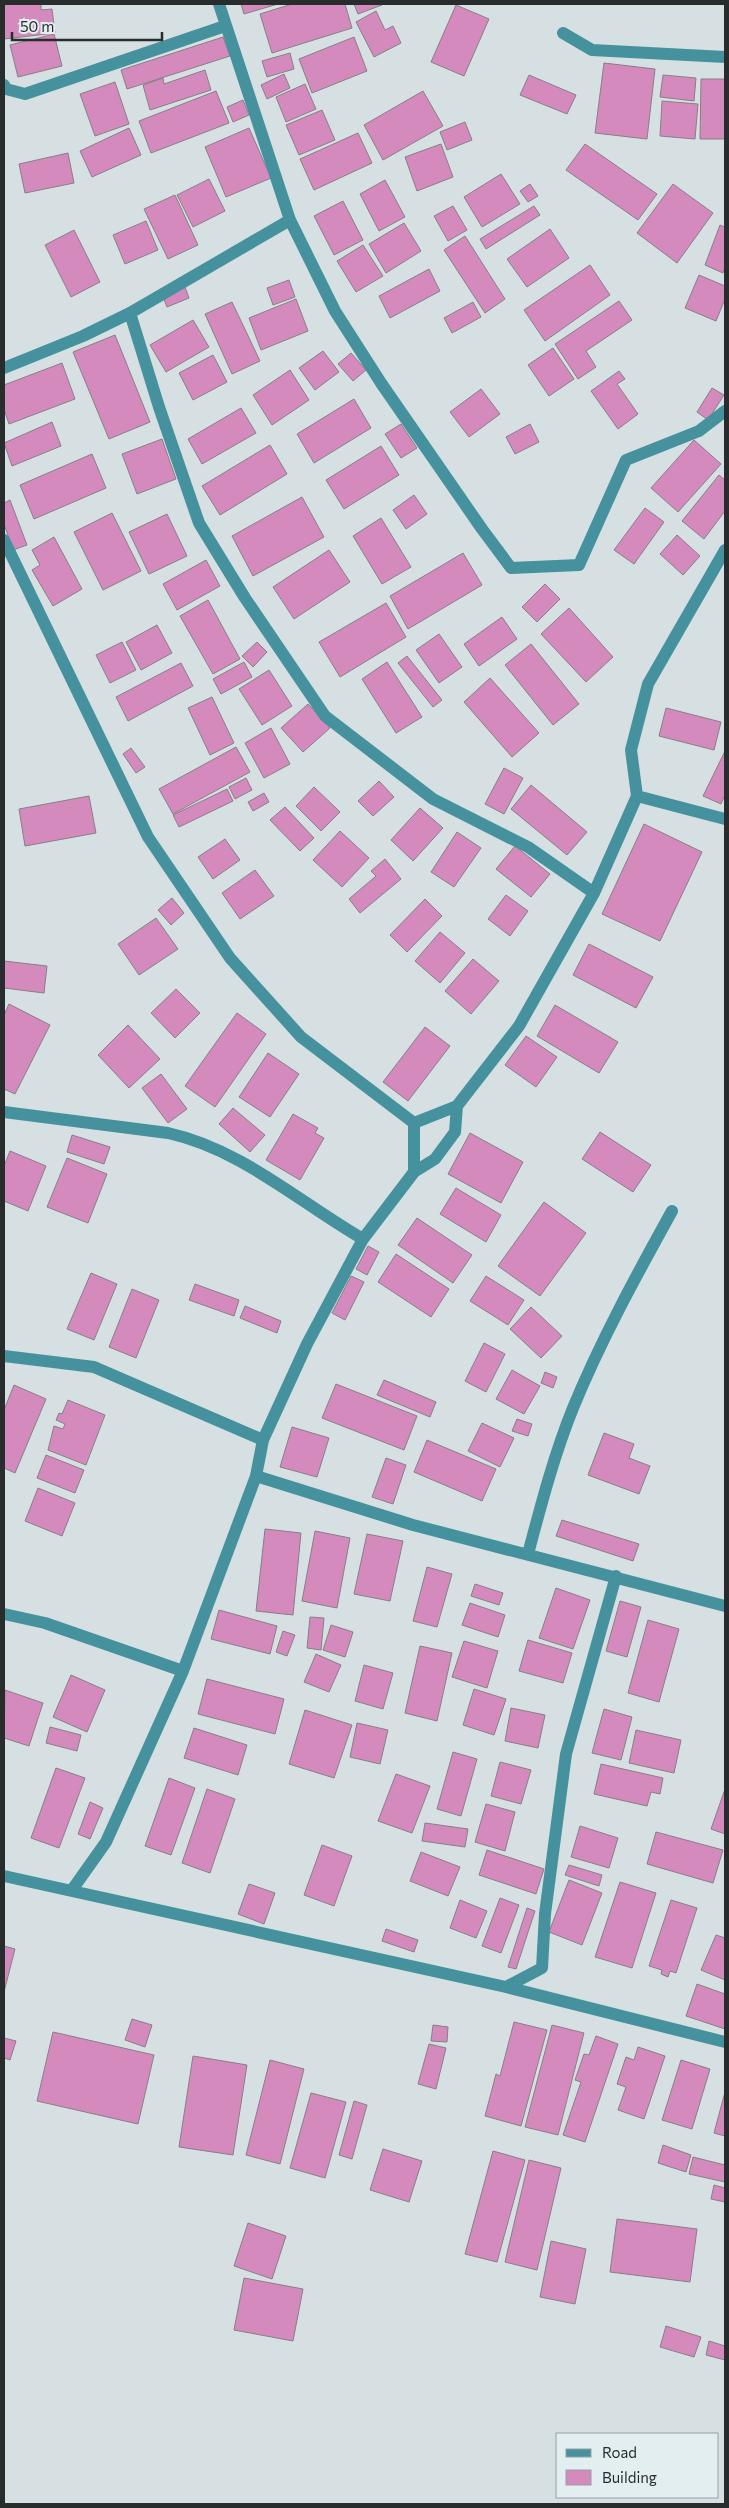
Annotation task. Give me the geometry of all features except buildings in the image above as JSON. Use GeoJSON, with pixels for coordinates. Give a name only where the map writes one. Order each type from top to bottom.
{"type":"FeatureCollection","features":[{"type":"Feature","properties":{"kind":"street"},"geometry":{"type":"LineString","coordinates":[[219,4],[290,220],[335,311],[370,367],[511,568],[579,565],[626,460],[700,431],[725,411]]}},
{"type":"Feature","properties":{"kind":"street"},"geometry":{"type":"LineString","coordinates":[[4,85],[6,89],[25,94],[225,26]]}},
{"type":"Feature","properties":{"kind":"street"},"geometry":{"type":"LineString","coordinates":[[563,33],[592,50],[725,57]]}},
{"type":"Feature","properties":{"kind":"street"},"geometry":{"type":"LineString","coordinates":[[4,368],[83,336],[130,313],[290,220]]}},
{"type":"Feature","properties":{"kind":"street"},"geometry":{"type":"LineString","coordinates":[[130,313],[159,407],[200,523],[245,598],[325,716],[433,798],[528,847],[594,893]]}},
{"type":"Feature","properties":{"kind":"street"},"geometry":{"type":"LineString","coordinates":[[4,540],[148,837],[230,958],[301,1037],[414,1124]]}},
{"type":"Feature","properties":{"kind":"street"},"geometry":{"type":"LineString","coordinates":[[414,1124],[457,1106],[519,1026],[594,893],[637,796],[631,750],[648,684],[725,550]]}},
{"type":"Feature","properties":{"kind":"street"},"geometry":{"type":"LineString","coordinates":[[637,796],[725,820]]}},
{"type":"Feature","properties":{"kind":"street"},"geometry":{"type":"LineString","coordinates":[[72,1890],[106,1842],[184,1671],[256,1476],[264,1440],[307,1344],[363,1239],[414,1172],[435,1159],[455,1132],[457,1106]]}},
{"type":"Feature","properties":{"kind":"street"},"geometry":{"type":"LineString","coordinates":[[4,1112],[168,1133],[194,1139],[226,1152],[363,1239]]}},
{"type":"Feature","properties":{"kind":"street"},"geometry":{"type":"LineString","coordinates":[[414,1124],[414,1172]]}},
{"type":"Feature","properties":{"kind":"street"},"geometry":{"type":"LineString","coordinates":[[528,1554],[545,1489],[573,1409],[612,1319],[672,1211]]}},
{"type":"Feature","properties":{"kind":"street"},"geometry":{"type":"LineString","coordinates":[[4,1356],[94,1366],[264,1440]]}},
{"type":"Feature","properties":{"kind":"street"},"geometry":{"type":"LineString","coordinates":[[256,1476],[413,1525],[616,1576],[725,1606]]}},
{"type":"Feature","properties":{"kind":"street"},"geometry":{"type":"LineString","coordinates":[[506,1987],[542,1968],[545,1914],[566,1754],[616,1576]]}},
{"type":"Feature","properties":{"kind":"street"},"geometry":{"type":"LineString","coordinates":[[4,1614],[45,1623],[184,1671]]}},
{"type":"Feature","properties":{"kind":"street"},"geometry":{"type":"LineString","coordinates":[[4,1876],[506,1987],[725,2042]]}}]}
